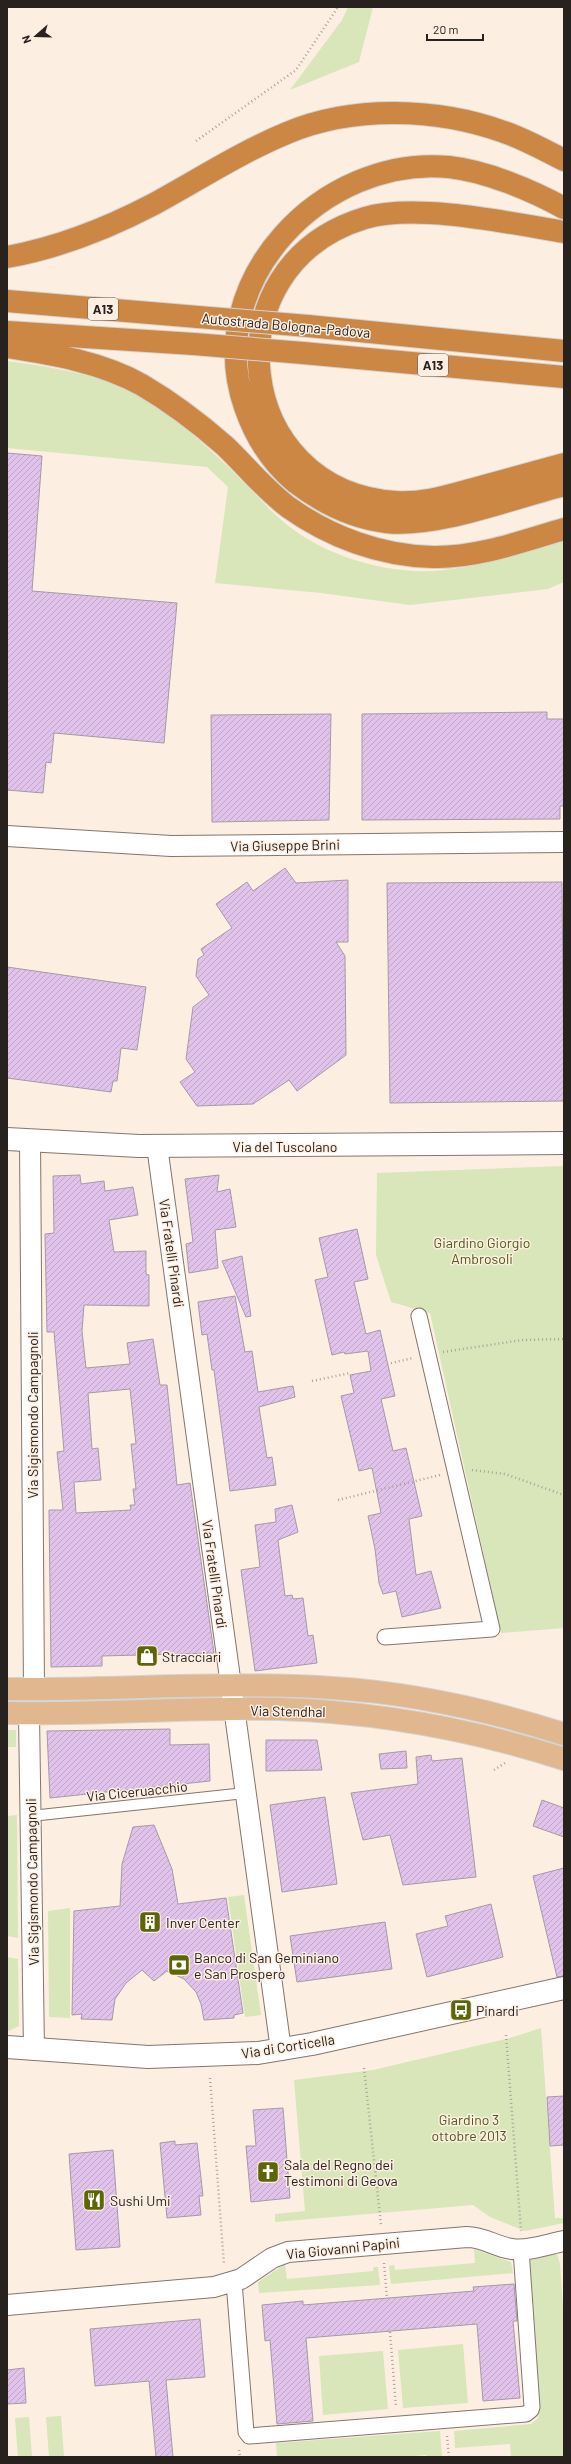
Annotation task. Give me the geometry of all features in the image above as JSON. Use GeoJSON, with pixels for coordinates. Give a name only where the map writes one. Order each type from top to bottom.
{"type":"FeatureCollection","features":[{"type":"Feature","properties":{"kind":"highway"},"geometry":{"type":"LineString","coordinates":[[7,257],[64,242],[100,230],[288,132],[349,117],[417,114],[470,122],[504,132],[564,160]]}},
{"type":"Feature","properties":{"kind":"highway"},"geometry":{"type":"LineString","coordinates":[[564,208],[519,187],[450,168],[427,167],[386,173],[365,179],[321,201],[283,234],[254,276],[240,316],[236,369],[240,392],[255,433],[270,456],[286,474],[322,500],[362,517],[384,522],[407,523],[436,520],[564,485]]}},
{"type":"Feature","properties":{"kind":"highway"},"geometry":{"type":"LineString","coordinates":[[564,232],[449,215],[404,212],[366,218],[342,226],[304,251],[276,286],[262,323],[258,362],[262,390],[268,411],[290,447],[304,463],[320,476],[340,488],[358,495],[395,502],[434,500],[564,464]]}},
{"type":"Feature","properties":{"kind":"highway","name":"Autostrada Bologna-Padova"},"geometry":{"type":"LineString","coordinates":[[7,300],[564,350]]}},
{"type":"Feature","properties":{"kind":"highway","name":"Autostrada Bologna-Padova"},"geometry":{"type":"LineString","coordinates":[[7,332],[194,344],[564,377]]}},
{"type":"Feature","properties":{"kind":"highway"},"geometry":{"type":"LineString","coordinates":[[7,347],[81,362],[112,372],[142,385],[224,446],[287,506],[312,522],[349,540],[399,554],[434,557],[471,553],[564,529]]}},
{"type":"Feature","properties":{"kind":"main road","name":"Via Stendhal"},"geometry":{"type":"LineString","coordinates":[[7,1689],[230,1686],[316,1687],[406,1695],[488,1711],[564,1734]]}},
{"type":"Feature","properties":{"kind":"main road","name":"Via Stendhal"},"geometry":{"type":"LineString","coordinates":[[7,1713],[29,1714],[234,1710],[333,1712],[407,1721],[470,1732],[564,1759]]}},
{"type":"Feature","properties":{"kind":"street","name":"Via Giuseppe Brini"},"geometry":{"type":"LineString","coordinates":[[7,836],[171,846],[564,842]]}},
{"type":"Feature","properties":{"kind":"street","name":"Via del Tuscolano"},"geometry":{"type":"LineString","coordinates":[[7,1139],[157,1146],[564,1143]]}},
{"type":"Feature","properties":{"kind":"street","name":"Via Sigismondo Campagnoli"},"geometry":{"type":"LineString","coordinates":[[30,1141],[34,1689]]}},
{"type":"Feature","properties":{"kind":"street","name":"Via Fratelli Pinardi"},"geometry":{"type":"LineString","coordinates":[[157,1146],[281,2050]]}},
{"type":"Feature","properties":{"kind":"street"},"geometry":{"type":"LineString","coordinates":[[385,1637],[492,1629],[418,1316]]}},
{"type":"Feature","properties":{"kind":"street","name":"Via Sigismondo Campagnoli"},"geometry":{"type":"LineString","coordinates":[[29,1714],[34,2050]]}},
{"type":"Feature","properties":{"kind":"street","name":"Via di Corticella"},"geometry":{"type":"LineString","coordinates":[[7,2048],[148,2057],[208,2056],[281,2050],[564,1988]]}},
{"type":"Feature","properties":{"kind":"street","name":"Via Giovanni Papini"},"geometry":{"type":"LineString","coordinates":[[7,2305],[191,2290],[229,2276],[277,2255],[288,2252],[467,2237],[483,2239],[512,2250],[521,2242],[564,2241]]}},
{"type":"Feature","properties":{"kind":"street"},"geometry":{"type":"LineString","coordinates":[[229,2276],[246,2432],[249,2436],[526,2414],[532,2407],[521,2242]]}},
{"type":"Feature","properties":{"kind":"lane","name":"Via Ciceruacchio"},"geometry":{"type":"LineString","coordinates":[[31,1816],[245,1793]]}},
{"type":"Feature","properties":{"kind":"path"},"geometry":{"type":"LineString","coordinates":[[196,141],[296,70],[338,7]]}},
{"type":"Feature","properties":{"kind":"path"},"geometry":{"type":"LineString","coordinates":[[387,1364],[428,1355],[522,1340],[564,1339]]}},
{"type":"Feature","properties":{"kind":"path"},"geometry":{"type":"LineString","coordinates":[[312,1381],[350,1373]]}},
{"type":"Feature","properties":{"kind":"path"},"geometry":{"type":"LineString","coordinates":[[506,2035],[521,2242]]}},
{"type":"Feature","properties":{"kind":"path"},"geometry":{"type":"LineString","coordinates":[[364,2068],[381,2230]]}},
{"type":"Feature","properties":{"kind":"path"},"geometry":{"type":"LineString","coordinates":[[210,2078],[229,2276]]}},
{"type":"Feature","properties":{"kind":"path"},"geometry":{"type":"LineString","coordinates":[[383,2257],[387,2298]]}},
{"type":"Feature","properties":{"kind":"path"},"geometry":{"type":"LineString","coordinates":[[390,2332],[397,2412]]}},
{"type":"Feature","properties":{"kind":"green space"},"geometry":{"type":"Polygon","coordinates":[[[348,7],[373,7],[359,62],[290,90],[342,20],[348,7]]]}},
{"type":"Feature","properties":{"kind":"green space"},"geometry":{"type":"Polygon","coordinates":[[[7,361],[82,374],[134,393],[162,411],[196,438],[229,468],[269,509],[295,531],[312,542],[351,559],[392,569],[413,571],[450,570],[483,563],[564,539],[564,582],[548,589],[410,605],[321,593],[215,583],[228,487],[207,467],[7,448],[7,361]]]}},
{"type":"Feature","properties":{"kind":"green space","name":"Giardino Giorgio Ambrosoli"},"geometry":{"type":"Polygon","coordinates":[[[564,1166],[564,1628],[501,1633],[430,1313],[391,1302],[376,1255],[377,1173],[564,1166]]]}},
{"type":"Feature","properties":{"kind":"green space"},"geometry":{"type":"Polygon","coordinates":[[[7,1699],[114,1699],[114,1701],[7,1702],[7,1699]]]}},
{"type":"Feature","properties":{"kind":"green space"},"geometry":{"type":"Polygon","coordinates":[[[7,1730],[16,1730],[16,1747],[7,1747],[7,1730]]]}},
{"type":"Feature","properties":{"kind":"green space"},"geometry":{"type":"Polygon","coordinates":[[[17,1815],[18,1938],[7,1936],[7,1816],[17,1815]]]}},
{"type":"Feature","properties":{"kind":"green space"},"geometry":{"type":"Polygon","coordinates":[[[244,1895],[261,2015],[245,2017],[228,1897],[244,1895]]]}},
{"type":"Feature","properties":{"kind":"green space"},"geometry":{"type":"Polygon","coordinates":[[[70,1908],[70,2018],[49,2017],[48,1911],[70,1908]]]}},
{"type":"Feature","properties":{"kind":"green space"},"geometry":{"type":"Polygon","coordinates":[[[7,1957],[18,1959],[19,2026],[7,2032],[7,1957]]]}},
{"type":"Feature","properties":{"kind":"green space","name":"Giardino 3 ottobre 2013"},"geometry":{"type":"Polygon","coordinates":[[[541,2028],[555,2218],[564,2218],[564,2223],[525,2231],[490,2217],[473,2205],[275,2222],[275,2214],[305,2211],[294,2080],[373,2070],[510,2038],[541,2028]]]}},
{"type":"Feature","properties":{"kind":"green space"},"geometry":{"type":"Polygon","coordinates":[[[474,2249],[511,2262],[513,2273],[391,2284],[389,2266],[394,2265],[395,2270],[475,2263],[474,2249]]]}},
{"type":"Feature","properties":{"kind":"green space"},"geometry":{"type":"Polygon","coordinates":[[[555,2253],[557,2254],[560,2264],[564,2324],[564,2457],[511,2457],[510,2444],[455,2448],[454,2431],[531,2424],[538,2418],[539,2407],[528,2261],[555,2253]]]}},
{"type":"Feature","properties":{"kind":"green space"},"geometry":{"type":"Polygon","coordinates":[[[285,2264],[287,2279],[373,2271],[374,2267],[378,2267],[380,2285],[259,2293],[258,2282],[285,2264]]]}},
{"type":"Feature","properties":{"kind":"green space"},"geometry":{"type":"Polygon","coordinates":[[[463,2344],[468,2403],[403,2408],[398,2350],[463,2344]]]}},
{"type":"Feature","properties":{"kind":"green space"},"geometry":{"type":"Polygon","coordinates":[[[383,2351],[388,2409],[323,2415],[319,2356],[383,2351]]]}},
{"type":"Feature","properties":{"kind":"green space"},"geometry":{"type":"Polygon","coordinates":[[[61,2416],[64,2457],[49,2457],[46,2417],[61,2416]]]}},
{"type":"Feature","properties":{"kind":"green space"},"geometry":{"type":"Polygon","coordinates":[[[29,2417],[32,2457],[18,2457],[15,2418],[29,2417]]]}},
{"type":"Feature","properties":{"kind":"green space"},"geometry":{"type":"Polygon","coordinates":[[[440,2431],[442,2457],[427,2457],[426,2455],[400,2457],[277,2457],[276,2443],[440,2431]]]}},
{"type":"Feature","properties":{"kind":"building"},"geometry":{"type":"Polygon","coordinates":[[[7,453],[42,456],[32,591],[177,603],[164,743],[54,733],[51,763],[46,762],[43,793],[7,790],[7,453]]]}},
{"type":"Feature","properties":{"kind":"building"},"geometry":{"type":"Polygon","coordinates":[[[547,712],[547,719],[564,719],[564,806],[560,806],[560,819],[362,820],[362,714],[547,712]]]}},
{"type":"Feature","properties":{"kind":"building"},"geometry":{"type":"Polygon","coordinates":[[[331,714],[329,820],[212,822],[211,715],[331,714]]]}},
{"type":"Feature","properties":{"kind":"building"},"geometry":{"type":"Polygon","coordinates":[[[285,868],[296,883],[348,880],[348,942],[336,942],[345,956],[346,1055],[297,1091],[289,1080],[253,1104],[197,1106],[180,1082],[195,1072],[186,1059],[193,1007],[209,995],[196,976],[198,959],[204,955],[201,949],[232,928],[216,904],[247,882],[253,891],[285,868]]]}},
{"type":"Feature","properties":{"kind":"building"},"geometry":{"type":"Polygon","coordinates":[[[562,882],[564,1101],[390,1103],[387,883],[562,882]]]}},
{"type":"Feature","properties":{"kind":"building"},"geometry":{"type":"Polygon","coordinates":[[[7,967],[146,987],[137,1050],[121,1048],[117,1081],[113,1081],[111,1092],[7,1078],[7,967]]]}},
{"type":"Feature","properties":{"kind":"building"},"geometry":{"type":"Polygon","coordinates":[[[80,1175],[81,1184],[104,1181],[105,1191],[133,1187],[138,1215],[109,1220],[114,1252],[146,1251],[146,1274],[149,1275],[149,1306],[84,1305],[82,1331],[86,1368],[130,1364],[127,1343],[153,1339],[160,1385],[167,1385],[177,1485],[190,1483],[214,1653],[102,1656],[102,1666],[51,1667],[49,1510],[63,1510],[57,1452],[64,1451],[54,1332],[47,1332],[45,1234],[54,1233],[53,1176],[80,1175]],[[130,1389],[88,1393],[92,1449],[98,1448],[101,1480],[74,1482],[76,1513],[131,1510],[130,1505],[135,1505],[133,1489],[136,1489],[131,1444],[136,1444],[130,1389]]]}},
{"type":"Feature","properties":{"kind":"building"},"geometry":{"type":"Polygon","coordinates":[[[219,1175],[217,1192],[230,1189],[236,1227],[215,1230],[218,1268],[189,1273],[186,1244],[193,1242],[185,1179],[219,1175]]]}},
{"type":"Feature","properties":{"kind":"building"},"geometry":{"type":"Polygon","coordinates":[[[357,1229],[368,1279],[354,1282],[366,1334],[380,1330],[395,1396],[381,1399],[393,1451],[406,1448],[422,1516],[409,1519],[416,1575],[431,1571],[441,1608],[402,1617],[396,1591],[383,1594],[379,1583],[375,1549],[368,1516],[381,1513],[372,1468],[359,1471],[341,1396],[354,1393],[350,1375],[371,1371],[368,1351],[345,1354],[344,1352],[332,1355],[315,1280],[328,1277],[319,1238],[357,1229]]]}},
{"type":"Feature","properties":{"kind":"building"},"geometry":{"type":"Polygon","coordinates":[[[242,1256],[251,1316],[246,1317],[222,1261],[242,1256]]]}},
{"type":"Feature","properties":{"kind":"building"},"geometry":{"type":"Polygon","coordinates":[[[235,1296],[245,1352],[252,1351],[258,1392],[293,1386],[295,1397],[259,1407],[267,1458],[272,1457],[276,1485],[230,1491],[214,1370],[212,1370],[207,1334],[202,1335],[198,1302],[235,1296]]]}},
{"type":"Feature","properties":{"kind":"building"},"geometry":{"type":"Polygon","coordinates":[[[292,1505],[298,1532],[278,1540],[285,1596],[292,1595],[293,1599],[303,1598],[308,1636],[313,1635],[317,1663],[255,1671],[241,1570],[260,1567],[255,1525],[276,1522],[275,1509],[292,1505]]]}},
{"type":"Feature","properties":{"kind":"building"},"geometry":{"type":"Polygon","coordinates":[[[170,1729],[170,1745],[209,1744],[210,1781],[50,1798],[47,1731],[170,1729]]]}},
{"type":"Feature","properties":{"kind":"building"},"geometry":{"type":"Polygon","coordinates":[[[266,1740],[317,1740],[322,1770],[266,1771],[266,1740]]]}},
{"type":"Feature","properties":{"kind":"building"},"geometry":{"type":"Polygon","coordinates":[[[406,1751],[407,1768],[381,1769],[379,1754],[406,1751]]]}},
{"type":"Feature","properties":{"kind":"building"},"geometry":{"type":"Polygon","coordinates":[[[431,1755],[432,1761],[462,1758],[476,1877],[403,1885],[390,1835],[363,1840],[351,1793],[418,1784],[416,1757],[431,1755]]]}},
{"type":"Feature","properties":{"kind":"building"},"geometry":{"type":"Polygon","coordinates":[[[325,1797],[337,1884],[282,1892],[270,1805],[325,1797]]]}},
{"type":"Feature","properties":{"kind":"building"},"geometry":{"type":"Polygon","coordinates":[[[542,1800],[564,1808],[564,1837],[533,1826],[542,1800]]]}},
{"type":"Feature","properties":{"kind":"building","name":"Inver Center"},"geometry":{"type":"Polygon","coordinates":[[[154,1825],[172,1869],[178,1904],[226,1898],[243,2013],[234,2015],[234,2018],[204,2020],[201,2004],[196,1992],[184,1979],[167,1971],[154,1981],[142,1970],[126,1983],[115,1999],[112,2020],[81,2019],[82,2014],[72,2015],[74,1911],[120,1906],[122,1864],[133,1827],[154,1825]]]}},
{"type":"Feature","properties":{"kind":"building"},"geometry":{"type":"Polygon","coordinates":[[[564,1868],[564,1976],[557,1977],[533,1876],[564,1868]]]}},
{"type":"Feature","properties":{"kind":"building"},"geometry":{"type":"Polygon","coordinates":[[[491,1904],[503,1957],[427,1977],[416,1934],[448,1926],[445,1916],[491,1904]]]}},
{"type":"Feature","properties":{"kind":"building"},"geometry":{"type":"Polygon","coordinates":[[[385,1922],[392,1969],[297,1982],[290,1936],[385,1922]]]}},
{"type":"Feature","properties":{"kind":"building"},"geometry":{"type":"Polygon","coordinates":[[[564,2096],[564,2145],[550,2146],[547,2097],[564,2096]]]}},
{"type":"Feature","properties":{"kind":"building","name":"Sala del Regno dei Testimoni di Geova"},"geometry":{"type":"Polygon","coordinates":[[[283,2108],[290,2198],[251,2202],[246,2146],[256,2146],[253,2110],[283,2108]]]}},
{"type":"Feature","properties":{"kind":"building"},"geometry":{"type":"Polygon","coordinates":[[[175,2141],[175,2145],[197,2143],[203,2196],[199,2196],[201,2215],[167,2218],[160,2143],[175,2141]]]}},
{"type":"Feature","properties":{"kind":"building","name":"Sushi Umi"},"geometry":{"type":"Polygon","coordinates":[[[113,2150],[120,2247],[76,2250],[69,2154],[113,2150]]]}},
{"type":"Feature","properties":{"kind":"building"},"geometry":{"type":"Polygon","coordinates":[[[514,2284],[517,2321],[513,2321],[520,2398],[483,2401],[477,2324],[306,2338],[313,2421],[277,2424],[270,2340],[265,2341],[262,2305],[303,2301],[303,2305],[474,2291],[473,2287],[514,2284]]]}},
{"type":"Feature","properties":{"kind":"building"},"geometry":{"type":"Polygon","coordinates":[[[200,2319],[205,2377],[166,2380],[173,2457],[156,2457],[149,2381],[95,2386],[90,2329],[200,2319]]]}},
{"type":"Feature","properties":{"kind":"building"},"geometry":{"type":"Polygon","coordinates":[[[24,2368],[26,2403],[7,2404],[7,2370],[24,2368]]]}},
{"type":"Feature","properties":{"kind":"place","name":"Stracciari"},"geometry":{"type":"Point","coordinates":[147,1656]}},
{"type":"Feature","properties":{"kind":"place","name":"Inver Center"},"geometry":{"type":"Point","coordinates":[150,1922]}},
{"type":"Feature","properties":{"kind":"place","name":"Banco di San Geminiano e San Prospero"},"geometry":{"type":"Point","coordinates":[179,1965]}},
{"type":"Feature","properties":{"kind":"place","name":"Pinardi"},"geometry":{"type":"Point","coordinates":[461,2010]}},
{"type":"Feature","properties":{"kind":"place","name":"Sala del Regno dei Testimoni di Geova"},"geometry":{"type":"Point","coordinates":[268,2172]}},
{"type":"Feature","properties":{"kind":"place","name":"Sushi Umi"},"geometry":{"type":"Point","coordinates":[94,2200]}}]}
